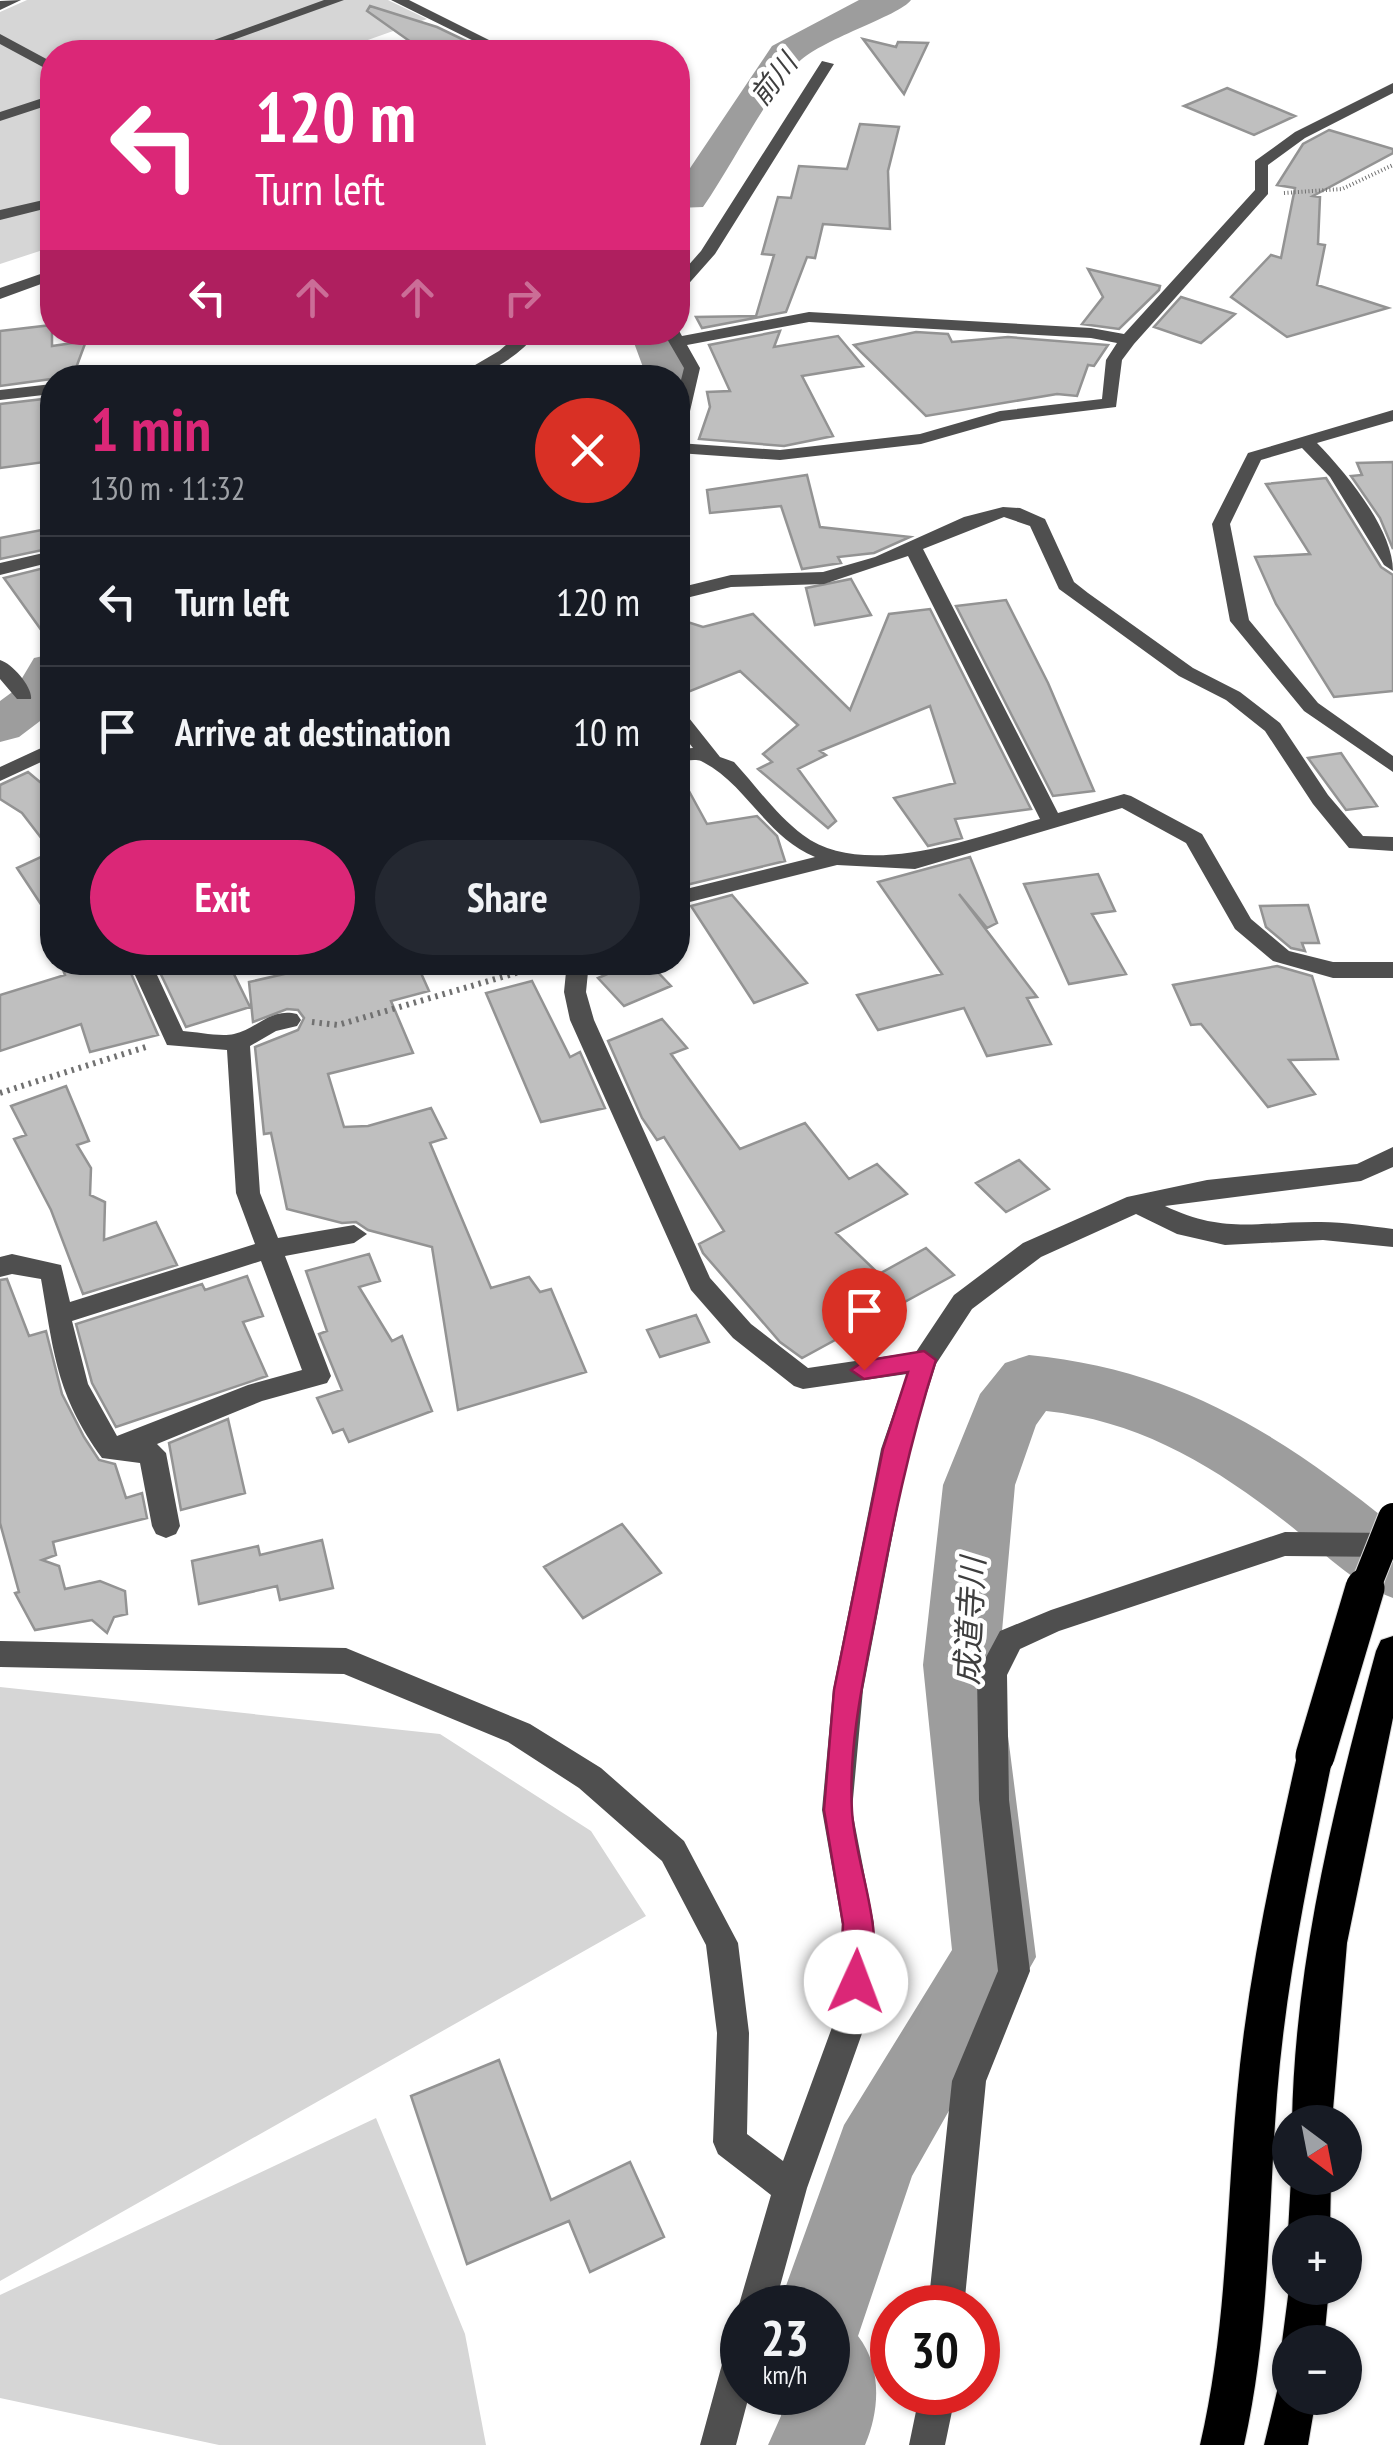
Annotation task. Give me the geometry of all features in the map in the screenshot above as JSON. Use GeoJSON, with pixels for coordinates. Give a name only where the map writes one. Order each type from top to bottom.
{"type":"FeatureCollection","features":[{"type":"Feature","properties":{"kind":"highway"},"geometry":{"type":"LineString","coordinates":[[1222,2445],[1249,2291],[1257,2096],[1276,1937],[1315,1756],[1364,1592],[1393,1518]]}},
{"type":"Feature","properties":{"kind":"highway"},"geometry":{"type":"LineString","coordinates":[[1313,2105],[1326,1948],[1360,1769],[1393,1651]]}},
{"type":"Feature","properties":{"kind":"highway"},"geometry":{"type":"LineString","coordinates":[[1286,2445],[1291,2415]]}},
{"type":"Feature","properties":{"kind":"street"},"geometry":{"type":"LineString","coordinates":[[0,6],[14,0]]}},
{"type":"Feature","properties":{"kind":"street"},"geometry":{"type":"LineString","coordinates":[[222,40],[337,0]]}},
{"type":"Feature","properties":{"kind":"street"},"geometry":{"type":"LineString","coordinates":[[398,0],[481,40]]}},
{"type":"Feature","properties":{"kind":"street"},"geometry":{"type":"LineString","coordinates":[[0,38],[40,61]]}},
{"type":"Feature","properties":{"kind":"street"},"geometry":{"type":"LineString","coordinates":[[690,272],[717,240],[827,64]]}},
{"type":"Feature","properties":{"kind":"street"},"geometry":{"type":"LineString","coordinates":[[690,439],[780,456],[921,439],[1000,416],[1110,403],[1114,360],[1263,192],[1260,164],[1393,87]]}},
{"type":"Feature","properties":{"kind":"street"},"geometry":{"type":"LineString","coordinates":[[0,117],[40,103]]}},
{"type":"Feature","properties":{"kind":"street"},"geometry":{"type":"LineString","coordinates":[[0,215],[40,206]]}},
{"type":"Feature","properties":{"kind":"street"},"geometry":{"type":"LineString","coordinates":[[0,294],[40,279]]}},
{"type":"Feature","properties":{"kind":"street"},"geometry":{"type":"LineString","coordinates":[[690,335],[809,317],[1091,333],[1128,340]]}},
{"type":"Feature","properties":{"kind":"street"},"geometry":{"type":"LineString","coordinates":[[486,365],[516,345]]}},
{"type":"Feature","properties":{"kind":"street"},"geometry":{"type":"LineString","coordinates":[[679,345],[692,368],[690,379]]}},
{"type":"Feature","properties":{"kind":"street"},"geometry":{"type":"LineString","coordinates":[[0,395],[40,390]]}},
{"type":"Feature","properties":{"kind":"street"},"geometry":{"type":"LineString","coordinates":[[1393,415],[1254,457],[1220,524],[1240,621],[1311,707],[1393,766]]}},
{"type":"Feature","properties":{"kind":"street"},"geometry":{"type":"LineString","coordinates":[[1305,441],[1337,474],[1393,565]]}},
{"type":"Feature","properties":{"kind":"street"},"geometry":{"type":"LineString","coordinates":[[690,591],[731,581],[824,578],[914,548],[970,521],[1014,512],[1038,523],[1066,585],[1186,672],[1233,696],[1273,727],[1320,800],[1357,843],[1393,844]]}},
{"type":"Feature","properties":{"kind":"street"},"geometry":{"type":"LineString","coordinates":[[914,548],[1052,822]]}},
{"type":"Feature","properties":{"kind":"street"},"geometry":{"type":"LineString","coordinates":[[0,569],[40,561]]}},
{"type":"Feature","properties":{"kind":"street"},"geometry":{"type":"LineString","coordinates":[[0,666],[24,696]]}},
{"type":"Feature","properties":{"kind":"street"},"geometry":{"type":"LineString","coordinates":[[690,731],[711,761],[727,767],[766,804],[796,841],[838,858]]}},
{"type":"Feature","properties":{"kind":"street"},"geometry":{"type":"LineString","coordinates":[[690,754],[708,753]]}},
{"type":"Feature","properties":{"kind":"street"},"geometry":{"type":"LineString","coordinates":[[0,775],[40,754]]}},
{"type":"Feature","properties":{"kind":"street"},"geometry":{"type":"LineString","coordinates":[[690,895],[838,858],[915,862],[1124,800],[1194,839],[1244,924],[1281,956],[1333,970],[1393,970]]}},
{"type":"Feature","properties":{"kind":"street"},"geometry":{"type":"LineString","coordinates":[[146,975],[175,1039],[238,1042],[270,1024],[290,1020]]}},
{"type":"Feature","properties":{"kind":"street"},"geometry":{"type":"LineString","coordinates":[[577,975],[575,992],[582,1020],[700,1283],[742,1331],[803,1380],[924,1360]]}},
{"type":"Feature","properties":{"kind":"street"},"geometry":{"type":"LineString","coordinates":[[112,1450],[240,1398],[318,1376],[266,1250],[248,1193],[238,1042]]}},
{"type":"Feature","properties":{"kind":"street"},"geometry":{"type":"LineString","coordinates":[[763,2285],[790,2188],[854,2011],[858,1924],[838,1810],[848,1690],[895,1449],[924,1360],[963,1302],[1032,1250],[1136,1203],[1207,1189],[1362,1172],[1393,1156]]}},
{"type":"Feature","properties":{"kind":"street"},"geometry":{"type":"LineString","coordinates":[[1136,1203],[1186,1227],[1225,1236],[1323,1231],[1393,1238]]}},
{"type":"Feature","properties":{"kind":"street"},"geometry":{"type":"LineString","coordinates":[[62,1314],[266,1250],[354,1234]]}},
{"type":"Feature","properties":{"kind":"street"},"geometry":{"type":"LineString","coordinates":[[0,1266],[12,1264],[52,1272],[62,1314],[62,1344],[112,1450]]}},
{"type":"Feature","properties":{"kind":"street"},"geometry":{"type":"LineString","coordinates":[[112,1450],[152,1453],[166,1526]]}},
{"type":"Feature","properties":{"kind":"street"},"geometry":{"type":"LineString","coordinates":[[948,2285],[968,2080],[1014,1971],[994,1782],[992,1674],[1010,1640],[1051,1622],[1284,1544],[1393,1545]]}},
{"type":"Feature","properties":{"kind":"street"},"geometry":{"type":"LineString","coordinates":[[0,1654],[346,1661],[519,1733],[590,1778],[673,1850],[722,1942],[733,2033],[730,2142],[790,2188]]}},
{"type":"Feature","properties":{"kind":"street"},"geometry":{"type":"LineString","coordinates":[[718,2445],[726,2415]]}},
{"type":"Feature","properties":{"kind":"street"},"geometry":{"type":"LineString","coordinates":[[927,2445],[933,2415]]}},
{"type":"Feature","properties":{"kind":"path"},"geometry":{"type":"LineString","coordinates":[[1263,192],[1334,193],[1368,182],[1393,165]]}},
{"type":"Feature","properties":{"kind":"shaded area"},"geometry":{"type":"Polygon","coordinates":[[[27,0],[388,0],[427,19],[368,40],[40,40],[40,251],[0,264],[0,12],[27,0]]]}},
{"type":"Feature","properties":{"kind":"shaded area"},"geometry":{"type":"Polygon","coordinates":[[[0,1687],[440,1734],[591,1831],[646,1916],[0,2281],[0,1687]]]}},
{"type":"Feature","properties":{"kind":"shaded area"},"geometry":{"type":"Polygon","coordinates":[[[376,2118],[465,2334],[486,2445],[219,2445],[0,2398],[0,2295],[376,2118]]]}},
{"type":"Feature","properties":{"kind":"building"},"geometry":{"type":"Polygon","coordinates":[[[370,6],[437,27],[464,40],[408,40],[367,11],[370,6]]]}},
{"type":"Feature","properties":{"kind":"building"},"geometry":{"type":"Polygon","coordinates":[[[863,39],[896,47],[898,42],[928,43],[904,94],[863,39]]]}},
{"type":"Feature","properties":{"kind":"building"},"geometry":{"type":"Polygon","coordinates":[[[1227,88],[1295,116],[1254,135],[1184,106],[1227,88]]]}},
{"type":"Feature","properties":{"kind":"building"},"geometry":{"type":"Polygon","coordinates":[[[860,124],[899,127],[888,171],[890,229],[823,224],[815,258],[807,257],[786,312],[702,328],[696,317],[756,316],[774,255],[762,254],[778,197],[791,198],[799,166],[847,169],[860,124]]]}},
{"type":"Feature","properties":{"kind":"building"},"geometry":{"type":"Polygon","coordinates":[[[1329,130],[1393,149],[1393,153],[1313,196],[1320,197],[1318,244],[1325,245],[1317,285],[1388,308],[1287,337],[1231,297],[1271,255],[1281,258],[1295,188],[1277,185],[1303,144],[1329,130]]]}},
{"type":"Feature","properties":{"kind":"building"},"geometry":{"type":"Polygon","coordinates":[[[1088,269],[1160,286],[1159,290],[1119,329],[1082,324],[1103,297],[1088,269]]]}},
{"type":"Feature","properties":{"kind":"building"},"geometry":{"type":"Polygon","coordinates":[[[1181,297],[1235,314],[1201,343],[1154,327],[1181,297]]]}},
{"type":"Feature","properties":{"kind":"building"},"geometry":{"type":"Polygon","coordinates":[[[40,326],[40,345],[85,345],[77,365],[40,365],[40,381],[0,386],[0,331],[40,326]]]}},
{"type":"Feature","properties":{"kind":"building"},"geometry":{"type":"Polygon","coordinates":[[[780,331],[774,347],[838,336],[863,366],[802,376],[833,436],[784,446],[699,439],[710,407],[707,392],[730,391],[709,345],[780,331]]]}},
{"type":"Feature","properties":{"kind":"building"},"geometry":{"type":"Polygon","coordinates":[[[916,332],[948,334],[952,342],[1008,337],[1108,345],[1094,366],[1088,365],[1077,396],[1057,394],[926,416],[854,345],[916,332]]]}},
{"type":"Feature","properties":{"kind":"building"},"geometry":{"type":"Polygon","coordinates":[[[40,399],[40,463],[0,468],[0,404],[40,399]]]}},
{"type":"Feature","properties":{"kind":"building"},"geometry":{"type":"Polygon","coordinates":[[[1393,462],[1393,549],[1380,518],[1351,476],[1362,475],[1357,463],[1393,462]]]}},
{"type":"Feature","properties":{"kind":"building"},"geometry":{"type":"Polygon","coordinates":[[[807,475],[820,527],[910,537],[874,553],[838,557],[841,563],[802,569],[781,506],[710,513],[707,490],[807,475]]]}},
{"type":"Feature","properties":{"kind":"building"},"geometry":{"type":"Polygon","coordinates":[[[1326,478],[1381,567],[1393,575],[1393,691],[1334,697],[1276,604],[1255,557],[1310,554],[1266,484],[1326,478]]]}},
{"type":"Feature","properties":{"kind":"building"},"geometry":{"type":"Polygon","coordinates":[[[40,530],[40,551],[0,559],[0,538],[40,530]]]}},
{"type":"Feature","properties":{"kind":"building"},"geometry":{"type":"Polygon","coordinates":[[[40,569],[40,628],[4,578],[40,569]]]}},
{"type":"Feature","properties":{"kind":"building"},"geometry":{"type":"Polygon","coordinates":[[[851,579],[871,615],[815,625],[806,588],[851,579]]]}},
{"type":"Feature","properties":{"kind":"building"},"geometry":{"type":"Polygon","coordinates":[[[1006,600],[1048,683],[1094,791],[1053,796],[956,606],[1006,600]]]}},
{"type":"Feature","properties":{"kind":"building"},"geometry":{"type":"Polygon","coordinates":[[[930,609],[1031,809],[955,819],[962,838],[928,846],[894,798],[955,783],[930,706],[820,751],[826,755],[798,769],[836,821],[828,828],[758,769],[772,762],[763,754],[798,725],[740,671],[690,691],[690,623],[703,627],[753,614],[850,710],[889,614],[930,609]]]}},
{"type":"Feature","properties":{"kind":"building"},"geometry":{"type":"Polygon","coordinates":[[[1341,753],[1377,806],[1346,810],[1308,758],[1341,753]]]}},
{"type":"Feature","properties":{"kind":"building"},"geometry":{"type":"Polygon","coordinates":[[[28,772],[40,782],[40,836],[22,813],[0,799],[0,785],[28,772]]]}},
{"type":"Feature","properties":{"kind":"building"},"geometry":{"type":"Polygon","coordinates":[[[690,793],[707,824],[757,816],[777,836],[785,861],[690,884],[690,793]]]}},
{"type":"Feature","properties":{"kind":"building"},"geometry":{"type":"Polygon","coordinates":[[[40,857],[40,903],[17,868],[40,857]]]}},
{"type":"Feature","properties":{"kind":"building"},"geometry":{"type":"Polygon","coordinates":[[[970,857],[997,923],[987,928],[959,894],[1037,997],[1027,998],[1051,1044],[987,1056],[964,1008],[878,1030],[857,995],[942,974],[878,882],[970,857]]]}},
{"type":"Feature","properties":{"kind":"building"},"geometry":{"type":"Polygon","coordinates":[[[1098,874],[1115,911],[1092,914],[1126,974],[1069,984],[1024,884],[1098,874]]]}},
{"type":"Feature","properties":{"kind":"building"},"geometry":{"type":"Polygon","coordinates":[[[732,895],[807,983],[754,1003],[691,906],[732,895]]]}},
{"type":"Feature","properties":{"kind":"building"},"geometry":{"type":"Polygon","coordinates":[[[1308,905],[1319,943],[1302,943],[1305,951],[1291,948],[1266,927],[1260,906],[1308,905]]]}},
{"type":"Feature","properties":{"kind":"building"},"geometry":{"type":"Polygon","coordinates":[[[1277,966],[1312,976],[1338,1059],[1289,1060],[1315,1094],[1268,1107],[1201,1024],[1191,1025],[1173,985],[1277,966]]]}},
{"type":"Feature","properties":{"kind":"building"},"geometry":{"type":"Polygon","coordinates":[[[65,975],[132,975],[158,1035],[90,1052],[81,1024],[0,1051],[0,995],[65,975]]]}},
{"type":"Feature","properties":{"kind":"building"},"geometry":{"type":"Polygon","coordinates":[[[161,975],[234,975],[250,1007],[186,1027],[161,975]]]}},
{"type":"Feature","properties":{"kind":"building"},"geometry":{"type":"Polygon","coordinates":[[[280,975],[422,975],[429,991],[391,1001],[413,1053],[328,1074],[344,1127],[368,1126],[431,1108],[446,1138],[430,1143],[491,1288],[529,1277],[540,1292],[551,1289],[586,1372],[458,1410],[432,1247],[368,1230],[356,1222],[342,1223],[287,1209],[271,1133],[264,1134],[255,1047],[298,1030],[304,1018],[298,1010],[287,1009],[253,1022],[249,982],[280,975]]]}},
{"type":"Feature","properties":{"kind":"building"},"geometry":{"type":"Polygon","coordinates":[[[660,975],[671,986],[624,1006],[598,978],[660,975]]]}},
{"type":"Feature","properties":{"kind":"building"},"geometry":{"type":"Polygon","coordinates":[[[532,981],[570,1057],[580,1052],[605,1108],[541,1122],[486,993],[532,981]]]}},
{"type":"Feature","properties":{"kind":"building"},"geometry":{"type":"Polygon","coordinates":[[[662,1019],[687,1048],[671,1054],[740,1149],[805,1123],[849,1179],[877,1164],[907,1194],[836,1233],[879,1274],[926,1248],[954,1275],[802,1358],[780,1342],[703,1253],[699,1244],[724,1231],[664,1137],[657,1140],[642,1118],[608,1041],[662,1019]]]}},
{"type":"Feature","properties":{"kind":"building"},"geometry":{"type":"Polygon","coordinates":[[[66,1086],[89,1141],[77,1145],[91,1168],[90,1195],[105,1202],[104,1240],[156,1222],[177,1265],[83,1294],[51,1210],[14,1139],[26,1135],[11,1106],[66,1086]]]}},
{"type":"Feature","properties":{"kind":"building"},"geometry":{"type":"Polygon","coordinates":[[[1019,1160],[1049,1189],[1006,1212],[976,1183],[1019,1160]]]}},
{"type":"Feature","properties":{"kind":"building"},"geometry":{"type":"Polygon","coordinates":[[[369,1254],[380,1281],[359,1287],[392,1341],[402,1336],[432,1411],[349,1442],[343,1429],[333,1433],[317,1398],[342,1390],[319,1334],[327,1331],[306,1271],[369,1254]]]}},
{"type":"Feature","properties":{"kind":"building"},"geometry":{"type":"Polygon","coordinates":[[[247,1276],[263,1316],[243,1322],[267,1376],[116,1427],[92,1383],[76,1324],[202,1284],[205,1290],[247,1276]]]}},
{"type":"Feature","properties":{"kind":"building"},"geometry":{"type":"Polygon","coordinates":[[[7,1279],[29,1336],[46,1331],[62,1394],[84,1437],[99,1460],[115,1464],[126,1498],[142,1493],[147,1518],[53,1542],[56,1555],[42,1560],[59,1566],[65,1589],[100,1581],[125,1591],[127,1614],[114,1617],[107,1633],[92,1620],[35,1630],[15,1593],[19,1592],[0,1523],[0,1280],[7,1279]]]}},
{"type":"Feature","properties":{"kind":"building"},"geometry":{"type":"Polygon","coordinates":[[[696,1315],[709,1342],[660,1357],[647,1330],[696,1315]]]}},
{"type":"Feature","properties":{"kind":"building"},"geometry":{"type":"Polygon","coordinates":[[[228,1419],[245,1493],[181,1510],[169,1443],[228,1419]]]}},
{"type":"Feature","properties":{"kind":"building"},"geometry":{"type":"Polygon","coordinates":[[[622,1524],[661,1573],[583,1618],[544,1567],[622,1524]]]}},
{"type":"Feature","properties":{"kind":"building"},"geometry":{"type":"Polygon","coordinates":[[[322,1540],[333,1588],[280,1600],[277,1586],[199,1604],[192,1561],[258,1546],[260,1555],[322,1540]]]}},
{"type":"Feature","properties":{"kind":"building"},"geometry":{"type":"Polygon","coordinates":[[[499,2060],[551,2200],[630,2162],[664,2237],[590,2272],[569,2221],[467,2264],[411,2096],[499,2060]]]}},
{"type":"Feature","properties":{"kind":"waterway","name":"前川"},"geometry":{"type":"LineString","coordinates":[[690,197],[785,54],[861,11],[894,0]]}},
{"type":"Feature","properties":{"kind":"waterway","name":"前川"},"geometry":{"type":"LineString","coordinates":[[656,345],[664,365]]}},
{"type":"Feature","properties":{"kind":"waterway","name":"前川"},"geometry":{"type":"LineString","coordinates":[[0,726],[36,699],[40,692]]}},
{"type":"Feature","properties":{"kind":"waterway","name":"成道寺川"},"geometry":{"type":"LineString","coordinates":[[832,2285],[875,2156],[994,1957],[961,1665],[979,1485],[1005,1414],[1029,1382],[1084,1388],[1134,1400],[1181,1419],[1268,1470],[1393,1567]]}},
{"type":"Feature","properties":{"kind":"waterway","name":"成道寺川"},"geometry":{"type":"LineString","coordinates":[[816,2445],[827,2415]]}},
{"type":"Feature","properties":{"kind":"route"},"geometry":{"type":"LineString","coordinates":[[856,1982],[858,1924],[838,1810],[848,1690],[895,1449],[924,1360],[864,1370]]}}]}
